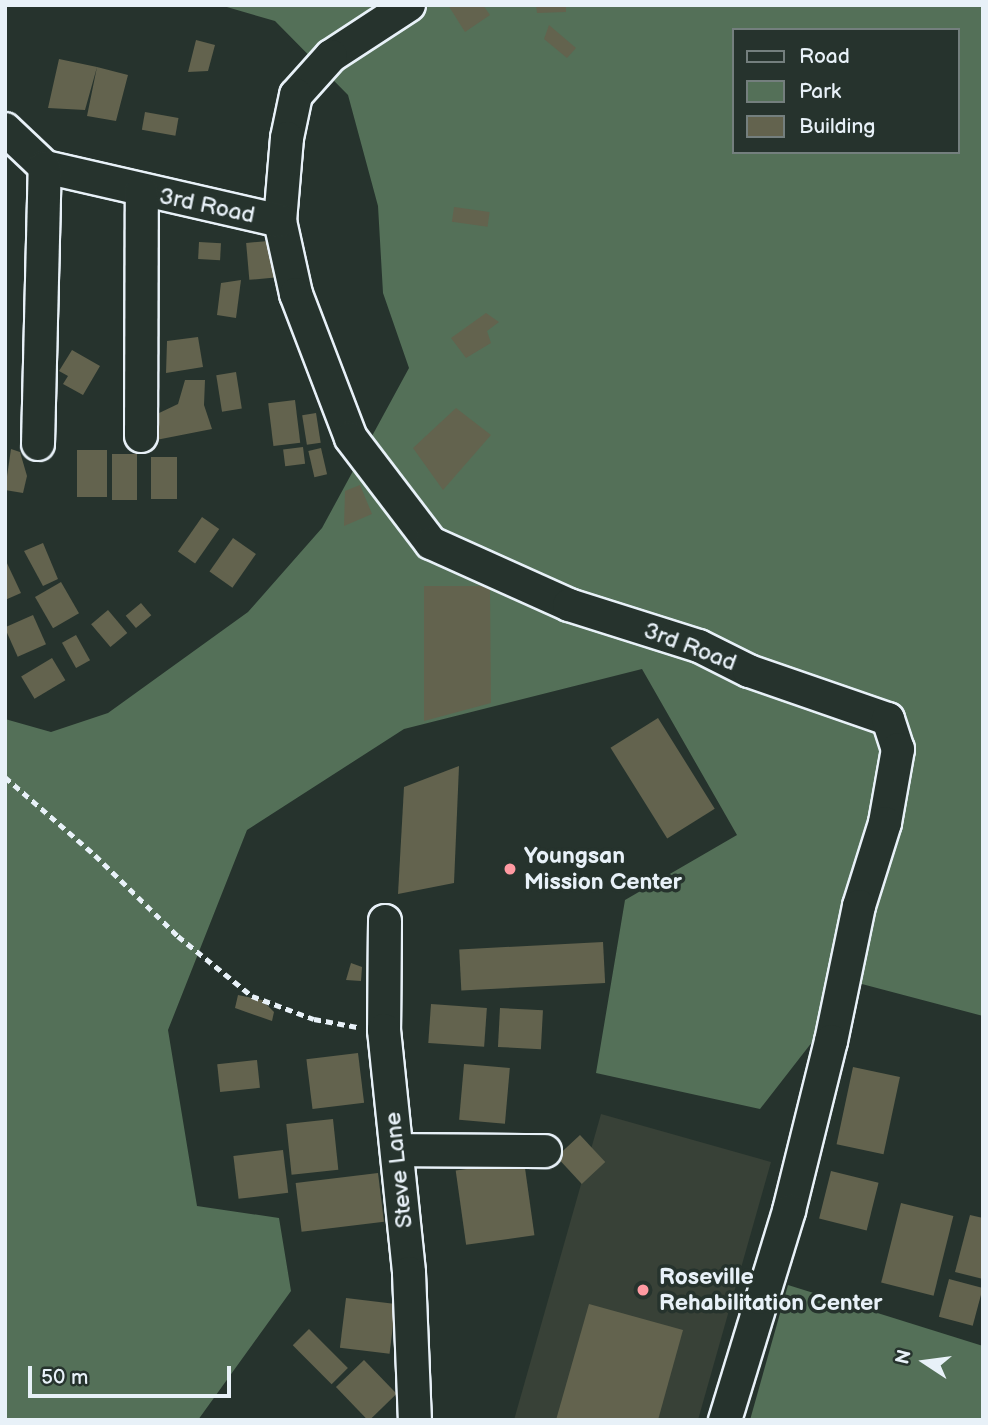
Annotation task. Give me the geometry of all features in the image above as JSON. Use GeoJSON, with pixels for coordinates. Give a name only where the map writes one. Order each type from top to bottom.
{"type":"FeatureCollection","features":[{"type":"Feature","properties":{"kind":"street"},"geometry":{"type":"LineString","coordinates":[[279,221],[287,138],[296,95],[331,56],[409,5]]}},
{"type":"Feature","properties":{"kind":"street","name":"3rd Road"},"geometry":{"type":"LineString","coordinates":[[5,129],[45,167],[142,192],[279,221],[296,294],[351,438],[431,543],[569,605],[699,646],[749,671],[888,719],[898,749],[885,823],[859,906],[831,1041],[789,1211],[725,1420]]}},
{"type":"Feature","properties":{"kind":"street"},"geometry":{"type":"LineString","coordinates":[[38,444],[45,167]]}},
{"type":"Feature","properties":{"kind":"street"},"geometry":{"type":"LineString","coordinates":[[141,436],[142,192]]}},
{"type":"Feature","properties":{"kind":"street","name":"Steve Lane"},"geometry":{"type":"LineString","coordinates":[[385,921],[384,1030],[410,1273],[415,1420]]}},
{"type":"Feature","properties":{"kind":"street"},"geometry":{"type":"LineString","coordinates":[[397,1150],[545,1151]]}},
{"type":"Feature","properties":{"kind":"path"},"geometry":{"type":"LineString","coordinates":[[5,777],[95,855],[187,944],[253,996],[314,1019],[384,1030]]}},
{"type":"Feature","properties":{"kind":"shaded area","name":"Roseville Rehabilitation Center"},"geometry":{"type":"Polygon","coordinates":[[[601,1114],[771,1162],[698,1420],[514,1420],[601,1114]]]}},
{"type":"Feature","properties":{"kind":"green space"},"geometry":{"type":"Polygon","coordinates":[[[220,5],[983,5],[983,1016],[858,983],[760,1109],[596,1073],[625,900],[737,835],[642,669],[404,729],[247,830],[168,1030],[197,1206],[279,1218],[291,1291],[198,1420],[5,1420],[5,719],[51,732],[108,713],[248,612],[322,528],[409,368],[383,293],[378,206],[348,95],[275,21],[220,5]]]}},
{"type":"Feature","properties":{"kind":"green space"},"geometry":{"type":"Polygon","coordinates":[[[788,1285],[983,1346],[983,1420],[750,1420],[788,1285]]]}},
{"type":"Feature","properties":{"kind":"building"},"geometry":{"type":"Polygon","coordinates":[[[448,5],[483,5],[490,15],[465,32],[448,5]]]}},
{"type":"Feature","properties":{"kind":"building"},"geometry":{"type":"Polygon","coordinates":[[[536,5],[566,5],[566,12],[537,13],[536,5]]]}},
{"type":"Feature","properties":{"kind":"building"},"geometry":{"type":"Polygon","coordinates":[[[549,25],[576,48],[567,58],[544,39],[549,25]]]}},
{"type":"Feature","properties":{"kind":"building"},"geometry":{"type":"Polygon","coordinates":[[[196,40],[215,45],[208,71],[188,72],[196,40]]]}},
{"type":"Feature","properties":{"kind":"building"},"geometry":{"type":"Polygon","coordinates":[[[59,59],[97,67],[85,110],[48,108],[59,59]]]}},
{"type":"Feature","properties":{"kind":"building"},"geometry":{"type":"Polygon","coordinates":[[[97,67],[128,75],[116,121],[87,116],[97,67]]]}},
{"type":"Feature","properties":{"kind":"building"},"geometry":{"type":"Polygon","coordinates":[[[145,112],[178,118],[175,136],[142,130],[145,112]]]}},
{"type":"Feature","properties":{"kind":"building"},"geometry":{"type":"Polygon","coordinates":[[[454,207],[490,212],[488,227],[452,222],[454,207]]]}},
{"type":"Feature","properties":{"kind":"building"},"geometry":{"type":"Polygon","coordinates":[[[280,240],[283,277],[249,280],[246,243],[280,240]]]}},
{"type":"Feature","properties":{"kind":"building"},"geometry":{"type":"Polygon","coordinates":[[[199,242],[221,243],[220,260],[198,259],[199,242]]]}},
{"type":"Feature","properties":{"kind":"building"},"geometry":{"type":"Polygon","coordinates":[[[241,280],[236,318],[217,315],[221,283],[241,280]]]}},
{"type":"Feature","properties":{"kind":"building"},"geometry":{"type":"Polygon","coordinates":[[[486,313],[499,322],[487,331],[491,343],[466,358],[451,338],[486,313]]]}},
{"type":"Feature","properties":{"kind":"building"},"geometry":{"type":"Polygon","coordinates":[[[198,337],[203,367],[166,373],[167,341],[198,337]]]}},
{"type":"Feature","properties":{"kind":"building"},"geometry":{"type":"Polygon","coordinates":[[[72,350],[100,366],[83,395],[63,384],[68,376],[59,371],[72,350]]]}},
{"type":"Feature","properties":{"kind":"building"},"geometry":{"type":"Polygon","coordinates":[[[236,372],[242,409],[222,412],[216,375],[236,372]]]}},
{"type":"Feature","properties":{"kind":"building"},"geometry":{"type":"Polygon","coordinates":[[[185,380],[205,380],[204,405],[212,429],[156,440],[157,414],[178,404],[185,380]]]}},
{"type":"Feature","properties":{"kind":"building"},"geometry":{"type":"Polygon","coordinates":[[[295,400],[300,443],[273,446],[268,403],[295,400]]]}},
{"type":"Feature","properties":{"kind":"building"},"geometry":{"type":"Polygon","coordinates":[[[456,408],[491,435],[443,490],[413,448],[456,408]]]}},
{"type":"Feature","properties":{"kind":"building"},"geometry":{"type":"Polygon","coordinates":[[[316,413],[321,443],[307,445],[302,415],[316,413]]]}},
{"type":"Feature","properties":{"kind":"building"},"geometry":{"type":"Polygon","coordinates":[[[303,447],[305,464],[285,466],[283,449],[303,447]]]}},
{"type":"Feature","properties":{"kind":"building"},"geometry":{"type":"Polygon","coordinates":[[[321,448],[327,474],[314,477],[308,451],[321,448]]]}},
{"type":"Feature","properties":{"kind":"building"},"geometry":{"type":"Polygon","coordinates":[[[11,449],[20,452],[27,476],[23,493],[5,490],[11,449]]]}},
{"type":"Feature","properties":{"kind":"building"},"geometry":{"type":"Polygon","coordinates":[[[77,450],[107,450],[107,497],[77,497],[77,450]]]}},
{"type":"Feature","properties":{"kind":"building"},"geometry":{"type":"Polygon","coordinates":[[[112,454],[137,454],[137,500],[112,500],[112,454]]]}},
{"type":"Feature","properties":{"kind":"building"},"geometry":{"type":"Polygon","coordinates":[[[151,457],[177,457],[177,499],[151,499],[151,457]]]}},
{"type":"Feature","properties":{"kind":"building"},"geometry":{"type":"Polygon","coordinates":[[[360,485],[372,514],[344,526],[345,491],[360,485]]]}},
{"type":"Feature","properties":{"kind":"building"},"geometry":{"type":"Polygon","coordinates":[[[202,517],[219,529],[195,563],[178,551],[202,517]]]}},
{"type":"Feature","properties":{"kind":"building"},"geometry":{"type":"Polygon","coordinates":[[[233,538],[256,554],[232,588],[209,572],[233,538]]]}},
{"type":"Feature","properties":{"kind":"building"},"geometry":{"type":"Polygon","coordinates":[[[43,543],[58,579],[43,586],[24,551],[43,543]]]}},
{"type":"Feature","properties":{"kind":"building"},"geometry":{"type":"Polygon","coordinates":[[[5,559],[21,593],[5,600],[5,559]]]}},
{"type":"Feature","properties":{"kind":"building"},"geometry":{"type":"Polygon","coordinates":[[[61,582],[79,613],[53,628],[35,597],[61,582]]]}},
{"type":"Feature","properties":{"kind":"building"},"geometry":{"type":"Polygon","coordinates":[[[424,586],[490,586],[491,703],[424,721],[424,586]]]}},
{"type":"Feature","properties":{"kind":"building"},"geometry":{"type":"Polygon","coordinates":[[[141,603],[151,615],[136,628],[126,616],[141,603]]]}},
{"type":"Feature","properties":{"kind":"building"},"geometry":{"type":"Polygon","coordinates":[[[108,610],[127,633],[110,647],[91,624],[108,610]]]}},
{"type":"Feature","properties":{"kind":"building"},"geometry":{"type":"Polygon","coordinates":[[[33,615],[46,644],[18,657],[5,627],[33,615]]]}},
{"type":"Feature","properties":{"kind":"building"},"geometry":{"type":"Polygon","coordinates":[[[76,635],[90,660],[76,668],[62,643],[76,635]]]}},
{"type":"Feature","properties":{"kind":"building"},"geometry":{"type":"Polygon","coordinates":[[[52,658],[65,680],[35,699],[21,677],[52,658]]]}},
{"type":"Feature","properties":{"kind":"building"},"geometry":{"type":"Polygon","coordinates":[[[658,718],[715,809],[667,838],[611,748],[658,718]]]}},
{"type":"Feature","properties":{"kind":"building"},"geometry":{"type":"Polygon","coordinates":[[[459,766],[454,883],[398,894],[404,787],[459,766]]]}},
{"type":"Feature","properties":{"kind":"building"},"geometry":{"type":"Polygon","coordinates":[[[603,942],[605,983],[461,990],[459,950],[603,942]]]}},
{"type":"Feature","properties":{"kind":"building"},"geometry":{"type":"Polygon","coordinates":[[[351,963],[362,967],[361,981],[346,980],[351,963]]]}},
{"type":"Feature","properties":{"kind":"building"},"geometry":{"type":"Polygon","coordinates":[[[238,995],[262,1000],[274,1012],[272,1021],[235,1008],[238,995]]]}},
{"type":"Feature","properties":{"kind":"building"},"geometry":{"type":"Polygon","coordinates":[[[431,1004],[487,1008],[484,1047],[428,1043],[431,1004]]]}},
{"type":"Feature","properties":{"kind":"building"},"geometry":{"type":"Polygon","coordinates":[[[500,1008],[543,1010],[541,1049],[498,1047],[500,1008]]]}},
{"type":"Feature","properties":{"kind":"building"},"geometry":{"type":"Polygon","coordinates":[[[358,1053],[364,1103],[312,1109],[306,1059],[358,1053]]]}},
{"type":"Feature","properties":{"kind":"building"},"geometry":{"type":"Polygon","coordinates":[[[257,1060],[260,1088],[220,1092],[217,1064],[257,1060]]]}},
{"type":"Feature","properties":{"kind":"building"},"geometry":{"type":"Polygon","coordinates":[[[464,1064],[510,1068],[505,1124],[459,1120],[464,1064]]]}},
{"type":"Feature","properties":{"kind":"building"},"geometry":{"type":"Polygon","coordinates":[[[853,1067],[900,1077],[884,1154],[837,1144],[853,1067]]]}},
{"type":"Feature","properties":{"kind":"building"},"geometry":{"type":"Polygon","coordinates":[[[333,1119],[338,1170],[292,1175],[286,1124],[333,1119]]]}},
{"type":"Feature","properties":{"kind":"building"},"geometry":{"type":"Polygon","coordinates":[[[580,1135],[605,1162],[582,1184],[557,1157],[580,1135]]]}},
{"type":"Feature","properties":{"kind":"building"},"geometry":{"type":"Polygon","coordinates":[[[283,1150],[288,1193],[239,1199],[233,1156],[283,1150]]]}},
{"type":"Feature","properties":{"kind":"building"},"geometry":{"type":"Polygon","coordinates":[[[524,1161],[534,1235],[466,1245],[456,1171],[524,1161]]]}},
{"type":"Feature","properties":{"kind":"building"},"geometry":{"type":"Polygon","coordinates":[[[831,1171],[879,1183],[867,1230],[819,1219],[831,1171]]]}},
{"type":"Feature","properties":{"kind":"building"},"geometry":{"type":"Polygon","coordinates":[[[378,1173],[384,1222],[302,1232],[296,1183],[378,1173]]]}},
{"type":"Feature","properties":{"kind":"building"},"geometry":{"type":"Polygon","coordinates":[[[901,1203],[953,1216],[934,1296],[881,1283],[901,1203]]]}},
{"type":"Feature","properties":{"kind":"building"},"geometry":{"type":"Polygon","coordinates":[[[970,1215],[983,1218],[983,1279],[955,1272],[970,1215]]]}},
{"type":"Feature","properties":{"kind":"building"},"geometry":{"type":"Polygon","coordinates":[[[949,1279],[983,1288],[973,1326],[939,1317],[949,1279]]]}},
{"type":"Feature","properties":{"kind":"building"},"geometry":{"type":"Polygon","coordinates":[[[346,1298],[396,1304],[390,1354],[340,1348],[346,1298]]]}},
{"type":"Feature","properties":{"kind":"building"},"geometry":{"type":"Polygon","coordinates":[[[589,1304],[683,1330],[658,1420],[556,1420],[589,1304]]]}},
{"type":"Feature","properties":{"kind":"building"},"geometry":{"type":"Polygon","coordinates":[[[309,1329],[348,1368],[332,1384],[293,1345],[309,1329]]]}},
{"type":"Feature","properties":{"kind":"building"},"geometry":{"type":"Polygon","coordinates":[[[364,1360],[397,1394],[368,1420],[336,1387],[364,1360]]]}},
{"type":"Feature","properties":{"kind":"place","name":"Youngsan Mission Center"},"geometry":{"type":"Point","coordinates":[510,869]}},
{"type":"Feature","properties":{"kind":"place","name":"Roseville Rehabilitation Center"},"geometry":{"type":"Point","coordinates":[643,1290]}}]}
